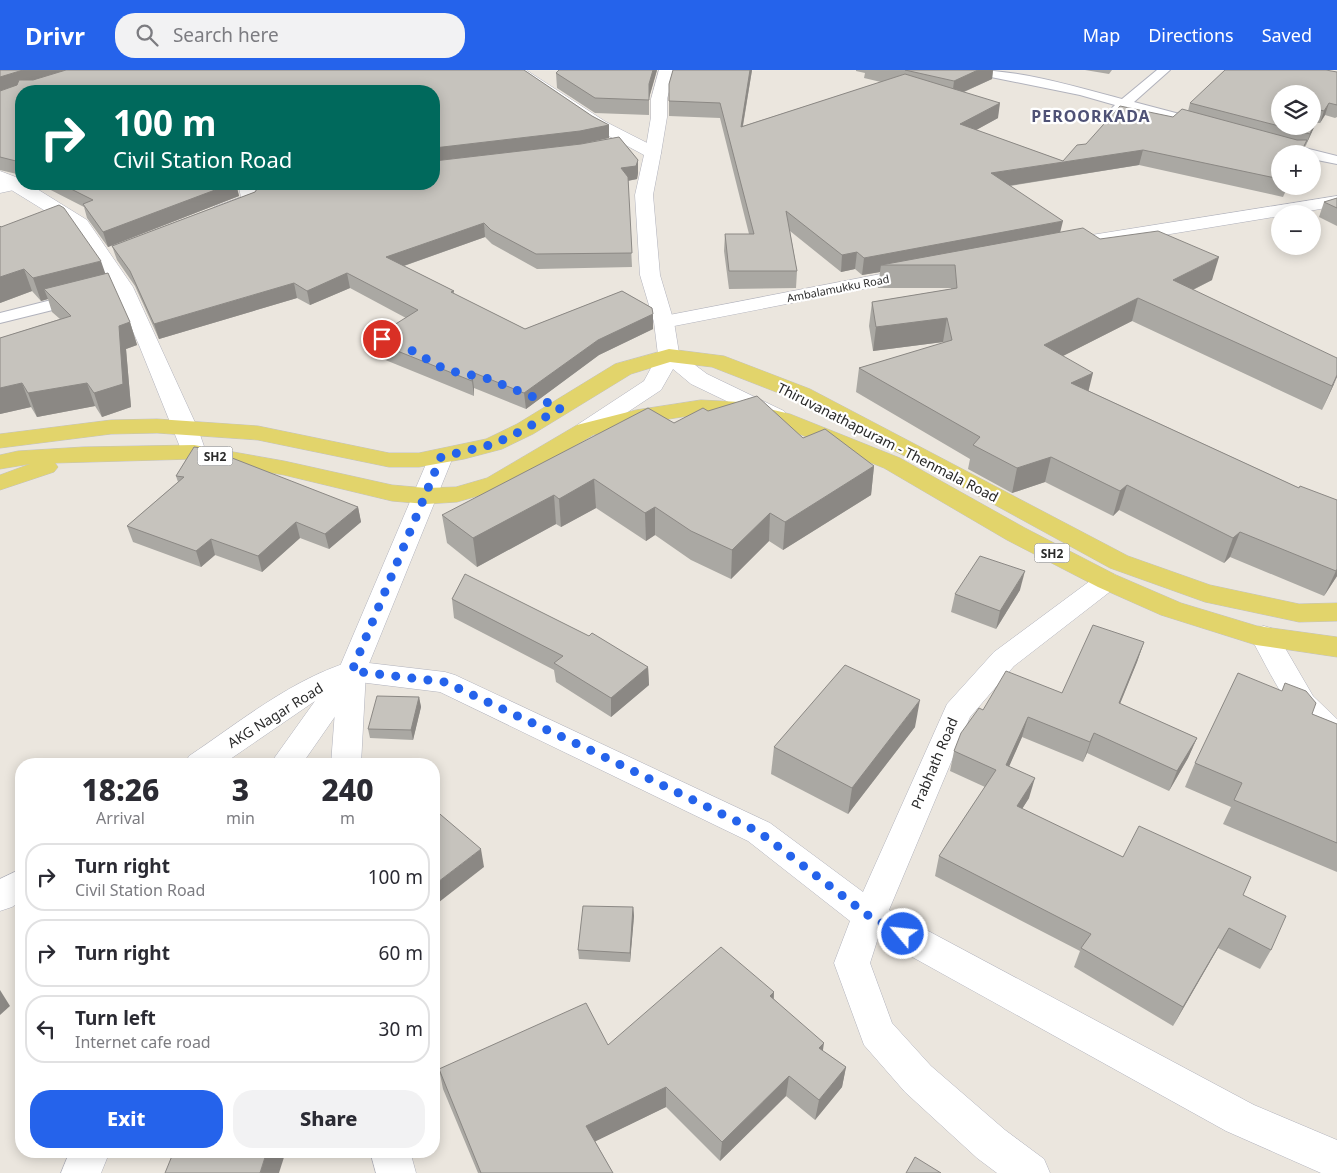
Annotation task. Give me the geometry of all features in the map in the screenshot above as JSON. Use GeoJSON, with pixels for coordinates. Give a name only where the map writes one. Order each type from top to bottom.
{"type":"FeatureCollection","features":[{"type":"Feature","properties":{"kind":"main road","name":"Thiruvanathapuram - Thenmala Road"},"geometry":{"type":"LineString","coordinates":[[0,441],[23,436],[111,427],[157,426],[258,433],[389,460],[419,460],[441,457],[494,444],[525,429],[623,369],[669,354],[716,361],[802,394],[930,460],[1023,525],[1205,593],[1299,613],[1337,612]]}},
{"type":"Feature","properties":{"kind":"main road","name":"SH2"},"geometry":{"type":"LineString","coordinates":[[0,462],[18,458],[83,454],[194,452],[284,468],[392,494],[426,496],[456,494],[489,486],[585,430],[636,416],[700,407],[740,409],[782,419],[892,463],[1023,525],[1107,581],[1171,609],[1264,636],[1337,647]]}},
{"type":"Feature","properties":{"kind":"main road"},"geometry":{"type":"LineString","coordinates":[[0,483],[83,454]]}},
{"type":"Feature","properties":{"kind":"street"},"geometry":{"type":"LineString","coordinates":[[516,70],[600,125],[653,153]]}},
{"type":"Feature","properties":{"kind":"street"},"geometry":{"type":"LineString","coordinates":[[585,430],[653,385],[669,354],[664,322],[650,275],[644,195],[660,116],[659,99],[672,70]]}},
{"type":"Feature","properties":{"kind":"street"},"geometry":{"type":"LineString","coordinates":[[608,146],[631,141]]}},
{"type":"Feature","properties":{"kind":"street"},"geometry":{"type":"LineString","coordinates":[[19,190],[80,224],[112,254],[116,289],[150,344],[194,452]]}},
{"type":"Feature","properties":{"kind":"street"},"geometry":{"type":"LineString","coordinates":[[204,218],[250,200],[248,190]]}},
{"type":"Feature","properties":{"kind":"street"},"geometry":{"type":"LineString","coordinates":[[1066,245],[1337,201]]}},
{"type":"Feature","properties":{"kind":"street","name":"Ambalamukku Road"},"geometry":{"type":"LineString","coordinates":[[664,322],[938,268]]}},
{"type":"Feature","properties":{"kind":"street"},"geometry":{"type":"LineString","coordinates":[[669,354],[699,379],[782,419]]}},
{"type":"Feature","properties":{"kind":"street"},"geometry":{"type":"LineString","coordinates":[[289,758],[352,671],[441,457]]}},
{"type":"Feature","properties":{"kind":"street","name":"Prabhath Road"},"geometry":{"type":"LineString","coordinates":[[1030,1173],[991,1144],[918,1079],[877,1033],[852,963],[869,916],[957,712],[1004,659],[1107,581]]}},
{"type":"Feature","properties":{"kind":"street"},"geometry":{"type":"LineString","coordinates":[[1264,636],[1303,704],[1337,737]]}},
{"type":"Feature","properties":{"kind":"street"},"geometry":{"type":"LineString","coordinates":[[346,758],[352,671]]}},
{"type":"Feature","properties":{"kind":"street"},"geometry":{"type":"LineString","coordinates":[[352,671],[445,682],[759,832],[869,916],[1240,1118],[1337,1160]]}},
{"type":"Feature","properties":{"kind":"street","name":"AKG Nagar Road"},"geometry":{"type":"LineString","coordinates":[[209,758],[310,690],[352,671]]}},
{"type":"Feature","properties":{"kind":"street"},"geometry":{"type":"LineString","coordinates":[[0,897],[15,887]]}},
{"type":"Feature","properties":{"kind":"street"},"geometry":{"type":"LineString","coordinates":[[81,1173],[87,1158]]}},
{"type":"Feature","properties":{"kind":"street"},"geometry":{"type":"LineString","coordinates":[[392,1158],[396,1173]]}},
{"type":"Feature","properties":{"kind":"lane"},"geometry":{"type":"LineString","coordinates":[[977,70],[1082,92],[1216,128]]}},
{"type":"Feature","properties":{"kind":"lane"},"geometry":{"type":"LineString","coordinates":[[1106,123],[1123,103],[1164,70]]}},
{"type":"Feature","properties":{"kind":"lane"},"geometry":{"type":"LineString","coordinates":[[1262,141],[1276,145]]}},
{"type":"Feature","properties":{"kind":"lane"},"geometry":{"type":"LineString","coordinates":[[1321,157],[1337,160]]}},
{"type":"Feature","properties":{"kind":"lane"},"geometry":{"type":"LineString","coordinates":[[0,318],[92,294]]}},
{"type":"Feature","properties":{"kind":"path"},"geometry":{"type":"LineString","coordinates":[[369,334],[385,340]]}},
{"type":"Feature","properties":{"kind":"building"},"geometry":{"type":"Polygon","coordinates":[[[0,70],[23,70],[0,77],[0,70]]]}},
{"type":"Feature","properties":{"kind":"building"},"geometry":{"type":"Polygon","coordinates":[[[66,70],[524,70],[592,116],[609,125],[580,131],[440,147],[440,85],[17,85],[19,80],[33,80],[66,70]]]}},
{"type":"Feature","properties":{"kind":"building"},"geometry":{"type":"Polygon","coordinates":[[[559,70],[653,70],[649,84],[649,100],[595,98],[556,73],[559,70]]]}},
{"type":"Feature","properties":{"kind":"building"},"geometry":{"type":"Polygon","coordinates":[[[673,70],[750,70],[741,127],[905,74],[1000,103],[960,124],[1063,161],[1077,145],[1086,144],[1120,106],[1173,117],[1182,109],[1271,133],[1271,135],[1307,140],[1304,145],[1271,145],[1271,177],[1143,150],[991,173],[1063,221],[864,258],[857,252],[842,255],[786,211],[797,271],[729,271],[725,234],[754,234],[720,103],[669,101],[669,84],[673,70]]]}},
{"type":"Feature","properties":{"kind":"building"},"geometry":{"type":"Polygon","coordinates":[[[905,70],[978,70],[954,81],[905,70]]]}},
{"type":"Feature","properties":{"kind":"building"},"geometry":{"type":"Polygon","coordinates":[[[1225,70],[1326,70],[1337,72],[1337,105],[1329,103],[1324,111],[1321,110],[1321,85],[1271,85],[1271,124],[1190,103],[1225,70]]]}},
{"type":"Feature","properties":{"kind":"building"},"geometry":{"type":"Polygon","coordinates":[[[15,86],[15,161],[0,157],[0,91],[15,86]]]}},
{"type":"Feature","properties":{"kind":"building"},"geometry":{"type":"Polygon","coordinates":[[[619,137],[638,160],[636,166],[621,168],[628,177],[632,253],[536,254],[491,230],[484,223],[386,257],[525,329],[622,291],[652,308],[653,314],[598,340],[524,393],[472,372],[472,381],[370,340],[418,310],[347,273],[307,291],[294,283],[154,324],[130,271],[112,246],[256,190],[440,190],[440,160],[581,144],[619,137]]]}},
{"type":"Feature","properties":{"kind":"building"},"geometry":{"type":"Polygon","coordinates":[[[73,190],[215,190],[103,232],[83,204],[93,200],[73,190]]]}},
{"type":"Feature","properties":{"kind":"building"},"geometry":{"type":"Polygon","coordinates":[[[1337,198],[1337,208],[1324,202],[1337,198]]]}},
{"type":"Feature","properties":{"kind":"building"},"geometry":{"type":"Polygon","coordinates":[[[59,205],[64,208],[101,261],[33,278],[24,269],[0,277],[0,226],[59,205]]]}},
{"type":"Feature","properties":{"kind":"building"},"geometry":{"type":"Polygon","coordinates":[[[1083,228],[1100,239],[1158,231],[1219,257],[1173,280],[1337,358],[1337,375],[1332,386],[1138,298],[1044,345],[1093,373],[1071,383],[1299,488],[1300,486],[1337,500],[1336,571],[1240,532],[1233,538],[1127,485],[1120,491],[1051,457],[1017,468],[973,445],[980,437],[859,368],[952,340],[947,318],[876,327],[872,302],[957,288],[955,265],[881,265],[1083,228]]]}},
{"type":"Feature","properties":{"kind":"building"},"geometry":{"type":"Polygon","coordinates":[[[108,273],[130,322],[119,326],[123,384],[94,393],[87,383],[28,393],[22,383],[0,388],[0,338],[71,316],[44,289],[108,273]]]}},
{"type":"Feature","properties":{"kind":"building"},"geometry":{"type":"Polygon","coordinates":[[[757,396],[803,438],[825,429],[874,466],[785,522],[770,513],[732,550],[691,531],[655,507],[645,513],[594,479],[559,499],[554,495],[473,538],[442,515],[648,408],[674,423],[703,408],[708,411],[757,396]]]}},
{"type":"Feature","properties":{"kind":"building"},"geometry":{"type":"Polygon","coordinates":[[[194,447],[209,449],[358,507],[325,534],[296,522],[258,556],[211,539],[196,551],[127,526],[184,477],[176,476],[194,447]]]}},
{"type":"Feature","properties":{"kind":"building"},"geometry":{"type":"Polygon","coordinates":[[[980,556],[1025,571],[1000,611],[955,594],[980,556]]]}},
{"type":"Feature","properties":{"kind":"building"},"geometry":{"type":"Polygon","coordinates":[[[465,574],[589,636],[592,633],[648,667],[611,698],[554,663],[563,656],[452,599],[465,574]]]}},
{"type":"Feature","properties":{"kind":"building"},"geometry":{"type":"Polygon","coordinates":[[[1093,625],[1144,642],[1119,703],[1197,738],[1177,771],[1094,733],[1090,742],[1028,717],[1006,765],[1035,778],[1017,806],[1123,857],[1139,826],[1251,877],[1243,895],[1286,916],[1271,950],[1229,928],[1183,1007],[1081,948],[1091,934],[939,856],[996,770],[954,751],[961,733],[979,708],[983,710],[1006,671],[1062,693],[1093,625]]]}},
{"type":"Feature","properties":{"kind":"building"},"geometry":{"type":"Polygon","coordinates":[[[845,665],[920,700],[852,788],[774,747],[845,665]]]}},
{"type":"Feature","properties":{"kind":"building"},"geometry":{"type":"Polygon","coordinates":[[[1238,673],[1282,691],[1285,683],[1306,691],[1316,703],[1312,714],[1337,724],[1337,843],[1234,800],[1242,783],[1195,763],[1238,673]]]}},
{"type":"Feature","properties":{"kind":"building"},"geometry":{"type":"Polygon","coordinates":[[[377,696],[419,697],[411,730],[368,729],[377,696]]]}},
{"type":"Feature","properties":{"kind":"building"},"geometry":{"type":"Polygon","coordinates":[[[440,814],[481,849],[440,880],[440,814]]]}},
{"type":"Feature","properties":{"kind":"building"},"geometry":{"type":"Polygon","coordinates":[[[583,906],[633,907],[630,953],[578,950],[583,906]]]}},
{"type":"Feature","properties":{"kind":"building"},"geometry":{"type":"Polygon","coordinates":[[[721,947],[774,992],[770,996],[824,1043],[819,1048],[846,1067],[819,1100],[789,1076],[722,1142],[666,1087],[586,1126],[613,1173],[481,1173],[440,1069],[586,1003],[608,1045],[721,947]]]}},
{"type":"Feature","properties":{"kind":"building"},"geometry":{"type":"Polygon","coordinates":[[[915,1157],[941,1173],[906,1173],[915,1157]]]}},
{"type":"Feature","properties":{"kind":"building"},"geometry":{"type":"Polygon","coordinates":[[[171,1158],[265,1158],[260,1173],[165,1173],[171,1158]]]}},
{"type":"Feature","properties":{"kind":"district","name":"PEROORKADA"},"geometry":{"type":"Point","coordinates":[1091,116]}},
{"type":"Feature","properties":{"kind":"route"},"geometry":{"type":"LineString","coordinates":[[382,339],[409,349],[446,370],[486,378],[561,408],[494,444],[441,457],[352,671],[445,682],[590,750],[759,832],[869,916],[903,934]]}}]}
